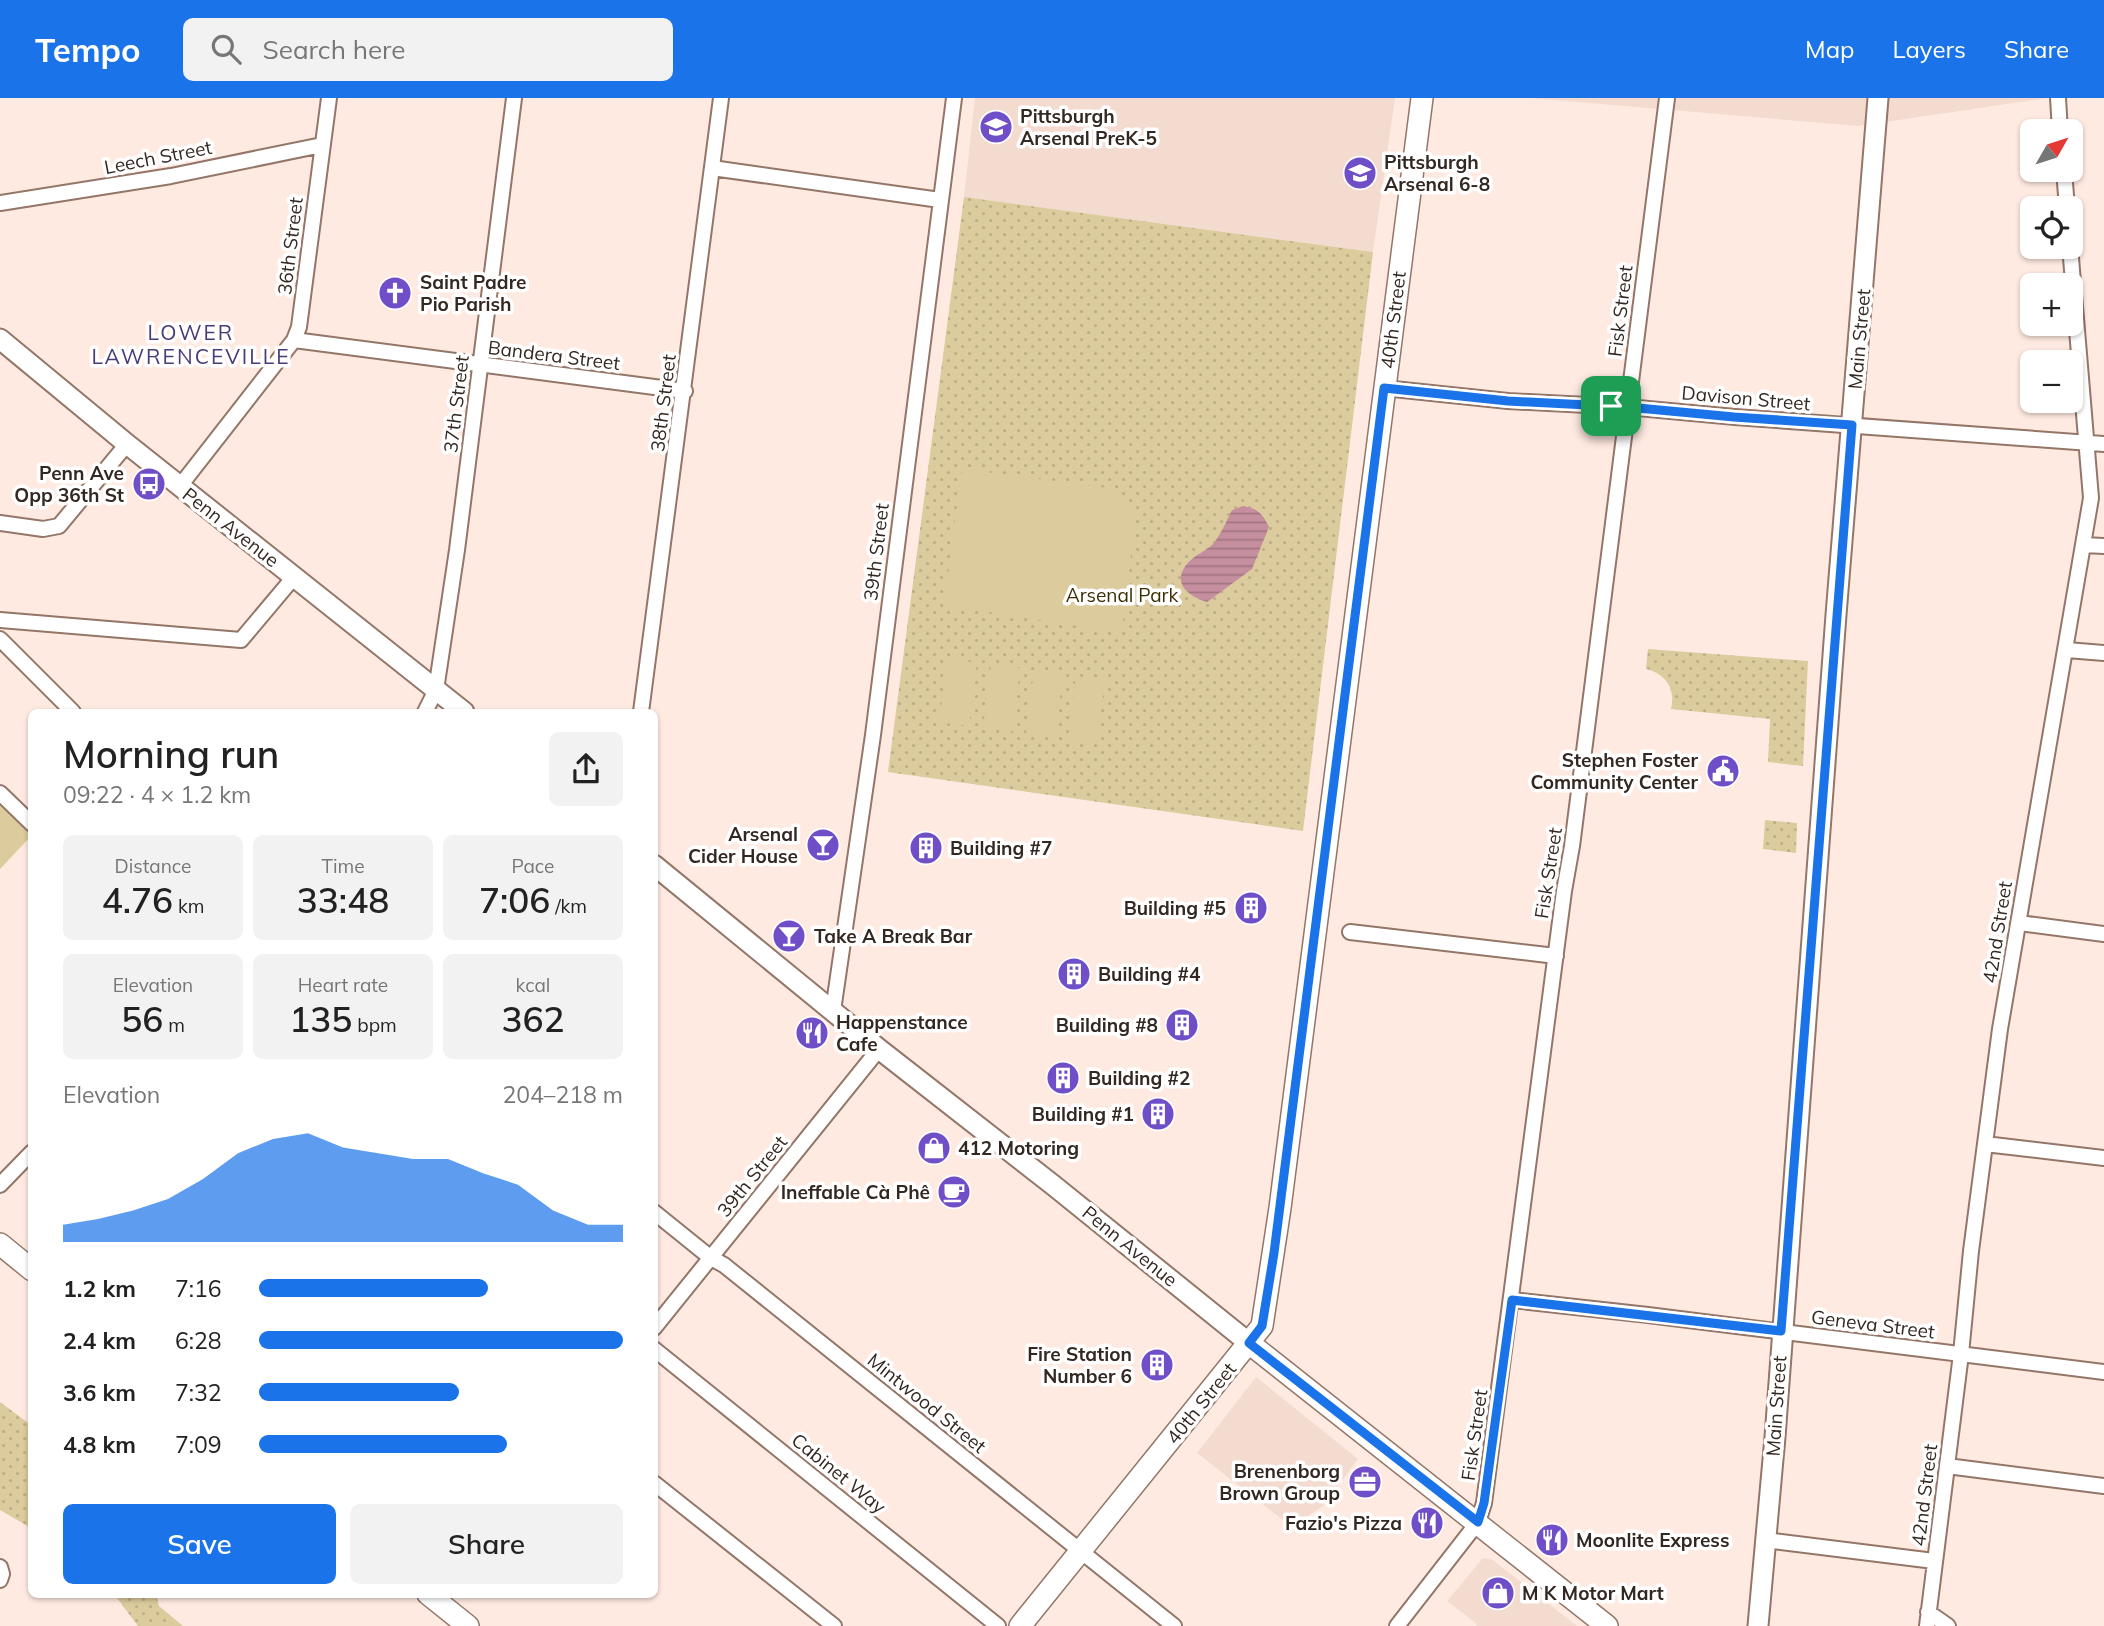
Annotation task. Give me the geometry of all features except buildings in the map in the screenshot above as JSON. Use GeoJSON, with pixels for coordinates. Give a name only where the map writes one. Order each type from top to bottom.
{"type":"FeatureCollection","features":[{"type":"Feature","properties":{"kind":"main road","name":"40th Street"},"geometry":{"type":"LineString","coordinates":[[1020,1626],[1262,1326],[1274,1253],[1422,98]]}},
{"type":"Feature","properties":{"kind":"main road"},"geometry":{"type":"LineString","coordinates":[[0,1244],[28,1267]]}},
{"type":"Feature","properties":{"kind":"main road","name":"Penn Avenue"},"geometry":{"type":"LineString","coordinates":[[1249,1343],[1607,1626]]}},
{"type":"Feature","properties":{"kind":"main road"},"geometry":{"type":"LineString","coordinates":[[437,1598],[468,1626]]}},
{"type":"Feature","properties":{"kind":"street","name":"36th Street"},"geometry":{"type":"LineString","coordinates":[[180,486],[294,340],[299,327],[330,98]]}},
{"type":"Feature","properties":{"kind":"street","name":"37th Street"},"geometry":{"type":"LineString","coordinates":[[426,709],[436,690],[457,550],[514,98]]}},
{"type":"Feature","properties":{"kind":"street","name":"38th Street"},"geometry":{"type":"LineString","coordinates":[[641,709],[685,391],[721,98]]}},
{"type":"Feature","properties":{"kind":"street","name":"39th Street"},"geometry":{"type":"LineString","coordinates":[[833,1011],[873,735],[954,98]]}},
{"type":"Feature","properties":{"kind":"street","name":"Fisk Street"},"geometry":{"type":"LineString","coordinates":[[1397,1626],[1478,1522],[1484,1503],[1564,891],[1573,846],[1667,98]]}},
{"type":"Feature","properties":{"kind":"street","name":"Main Street"},"geometry":{"type":"LineString","coordinates":[[1758,1626],[1775,1437],[1781,1331],[1878,98]]}},
{"type":"Feature","properties":{"kind":"street"},"geometry":{"type":"LineString","coordinates":[[2058,98],[2059,119]]}},
{"type":"Feature","properties":{"kind":"street","name":"Leech Street"},"geometry":{"type":"LineString","coordinates":[[0,203],[171,176],[323,145]]}},
{"type":"Feature","properties":{"kind":"street"},"geometry":{"type":"LineString","coordinates":[[712,168],[940,200]]}},
{"type":"Feature","properties":{"kind":"street","name":"42nd Street"},"geometry":{"type":"LineString","coordinates":[[1928,1619],[2000,1029],[2091,498],[2071,259]]}},
{"type":"Feature","properties":{"kind":"street","name":"Penn Avenue"},"geometry":{"type":"LineString","coordinates":[[0,339],[127,444],[460,709]]}},
{"type":"Feature","properties":{"kind":"street","name":"Bandera Street"},"geometry":{"type":"LineString","coordinates":[[294,340],[685,391]]}},
{"type":"Feature","properties":{"kind":"street","name":"Davison Street"},"geometry":{"type":"LineString","coordinates":[[1384,388],[1508,401],[1627,407],[2104,443]]}},
{"type":"Feature","properties":{"kind":"street"},"geometry":{"type":"LineString","coordinates":[[0,523],[43,529],[59,526],[127,444]]}},
{"type":"Feature","properties":{"kind":"street"},"geometry":{"type":"LineString","coordinates":[[2084,545],[2104,546]]}},
{"type":"Feature","properties":{"kind":"street"},"geometry":{"type":"LineString","coordinates":[[0,620],[241,640],[295,577]]}},
{"type":"Feature","properties":{"kind":"street"},"geometry":{"type":"LineString","coordinates":[[0,639],[70,709]]}},
{"type":"Feature","properties":{"kind":"street"},"geometry":{"type":"LineString","coordinates":[[2067,650],[2104,653]]}},
{"type":"Feature","properties":{"kind":"street"},"geometry":{"type":"LineString","coordinates":[[0,793],[28,820]]}},
{"type":"Feature","properties":{"kind":"street","name":"Penn Avenue"},"geometry":{"type":"LineString","coordinates":[[658,868],[879,1049],[1249,1343]]}},
{"type":"Feature","properties":{"kind":"street"},"geometry":{"type":"LineString","coordinates":[[2019,923],[2104,934]]}},
{"type":"Feature","properties":{"kind":"street"},"geometry":{"type":"LineString","coordinates":[[1350,932],[1556,956]]}},
{"type":"Feature","properties":{"kind":"street","name":"39th Street"},"geometry":{"type":"LineString","coordinates":[[658,1323],[879,1049]]}},
{"type":"Feature","properties":{"kind":"street"},"geometry":{"type":"LineString","coordinates":[[1985,1144],[2104,1158]]}},
{"type":"Feature","properties":{"kind":"street"},"geometry":{"type":"LineString","coordinates":[[0,1185],[28,1156]]}},
{"type":"Feature","properties":{"kind":"street","name":"Mintwood Street"},"geometry":{"type":"LineString","coordinates":[[658,1215],[711,1258],[724,1265],[1174,1626]]}},
{"type":"Feature","properties":{"kind":"street","name":"Geneva Street"},"geometry":{"type":"LineString","coordinates":[[1512,1300],[2104,1372]]}},
{"type":"Feature","properties":{"kind":"street","name":"Cabinet Way"},"geometry":{"type":"LineString","coordinates":[[658,1352],[998,1626]]}},
{"type":"Feature","properties":{"kind":"street"},"geometry":{"type":"LineString","coordinates":[[1947,1466],[2104,1486]]}},
{"type":"Feature","properties":{"kind":"street"},"geometry":{"type":"LineString","coordinates":[[658,1486],[834,1626]]}},
{"type":"Feature","properties":{"kind":"street"},"geometry":{"type":"LineString","coordinates":[[1765,1540],[1934,1562]]}},
{"type":"Feature","properties":{"kind":"street"},"geometry":{"type":"LineString","coordinates":[[0,1567],[0,1580]]}},
{"type":"Feature","properties":{"kind":"street"},"geometry":{"type":"LineString","coordinates":[[1928,1619],[1948,1626]]}},
{"type":"Feature","properties":{"kind":"shaded area"},"geometry":{"type":"Polygon","coordinates":[[[975,98],[1395,98],[1373,252],[964,197],[975,98]]]}},
{"type":"Feature","properties":{"kind":"shaded area"},"geometry":{"type":"Polygon","coordinates":[[[1530,98],[2048,98],[1858,126],[1530,98]]]}},
{"type":"Feature","properties":{"kind":"shaded area"},"geometry":{"type":"Polygon","coordinates":[[[1243,506],[1259,512],[1269,527],[1252,569],[1207,602],[1194,597],[1184,588],[1181,577],[1183,571],[1190,561],[1213,544],[1232,510],[1243,506]]]}},
{"type":"Feature","properties":{"kind":"shaded area"},"geometry":{"type":"Polygon","coordinates":[[[1256,1377],[1358,1459],[1323,1506],[1296,1524],[1288,1524],[1197,1453],[1256,1377]]]}},
{"type":"Feature","properties":{"kind":"shaded area"},"geometry":{"type":"Polygon","coordinates":[[[1483,1558],[1493,1560],[1577,1626],[1476,1626],[1477,1624],[1447,1601],[1483,1558]]]}},
{"type":"Feature","properties":{"kind":"green space","name":"Arsenal Park"},"geometry":{"type":"Polygon","coordinates":[[[964,197],[1373,252],[1303,831],[888,772],[964,197]]]}},
{"type":"Feature","properties":{"kind":"green space"},"geometry":{"type":"Polygon","coordinates":[[[962,469],[1116,489],[1136,510],[1122,633],[944,605],[962,469]]]}},
{"type":"Feature","properties":{"kind":"green space"},"geometry":{"type":"Polygon","coordinates":[[[1648,649],[1808,661],[1803,766],[1768,762],[1770,719],[1671,709],[1672,695],[1668,683],[1646,669],[1648,649]]]}},
{"type":"Feature","properties":{"kind":"green space"},"geometry":{"type":"Polygon","coordinates":[[[948,659],[977,663],[969,726],[939,722],[948,659]]]}},
{"type":"Feature","properties":{"kind":"green space"},"geometry":{"type":"Polygon","coordinates":[[[991,664],[1020,668],[1012,732],[983,727],[991,664]]]}},
{"type":"Feature","properties":{"kind":"green space"},"geometry":{"type":"Polygon","coordinates":[[[1034,670],[1063,674],[1055,738],[1026,733],[1034,670]]]}},
{"type":"Feature","properties":{"kind":"green space"},"geometry":{"type":"Polygon","coordinates":[[[1076,676],[1105,680],[1097,743],[1068,739],[1076,676]]]}},
{"type":"Feature","properties":{"kind":"green space"},"geometry":{"type":"Polygon","coordinates":[[[0,804],[28,831],[28,839],[0,869],[0,804]]]}},
{"type":"Feature","properties":{"kind":"green space"},"geometry":{"type":"Polygon","coordinates":[[[1765,820],[1797,823],[1796,853],[1763,849],[1765,820]]]}},
{"type":"Feature","properties":{"kind":"green space"},"geometry":{"type":"Polygon","coordinates":[[[0,1402],[28,1423],[28,1526],[0,1510],[0,1402]]]}},
{"type":"Feature","properties":{"kind":"green space"},"geometry":{"type":"Polygon","coordinates":[[[117,1598],[157,1598],[159,1606],[183,1626],[138,1626],[117,1598]]]}},
{"type":"Feature","properties":{"kind":"place","name":"Pittsburgh Arsenal PreK-5"},"geometry":{"type":"Point","coordinates":[996,127]}},
{"type":"Feature","properties":{"kind":"place","name":"Pittsburgh Arsenal 6-8"},"geometry":{"type":"Point","coordinates":[1360,173]}},
{"type":"Feature","properties":{"kind":"place","name":"Saint Padre Pio Parish"},"geometry":{"type":"Point","coordinates":[395,293]}},
{"type":"Feature","properties":{"kind":"place","name":"Penn Ave Opp 36th St"},"geometry":{"type":"Point","coordinates":[149,484]}},
{"type":"Feature","properties":{"kind":"place","name":"Stephen Foster Community Center"},"geometry":{"type":"Point","coordinates":[1723,771]}},
{"type":"Feature","properties":{"kind":"place","name":"Arsenal Cider House"},"geometry":{"type":"Point","coordinates":[823,845]}},
{"type":"Feature","properties":{"kind":"place","name":"Building #7"},"geometry":{"type":"Point","coordinates":[926,848]}},
{"type":"Feature","properties":{"kind":"place","name":"Building #5"},"geometry":{"type":"Point","coordinates":[1251,908]}},
{"type":"Feature","properties":{"kind":"place","name":"Take A Break Bar"},"geometry":{"type":"Point","coordinates":[789,936]}},
{"type":"Feature","properties":{"kind":"place","name":"Building #4"},"geometry":{"type":"Point","coordinates":[1074,974]}},
{"type":"Feature","properties":{"kind":"place","name":"Building #8"},"geometry":{"type":"Point","coordinates":[1182,1025]}},
{"type":"Feature","properties":{"kind":"place","name":"Happenstance Cafe"},"geometry":{"type":"Point","coordinates":[812,1033]}},
{"type":"Feature","properties":{"kind":"place","name":"Building #2"},"geometry":{"type":"Point","coordinates":[1063,1078]}},
{"type":"Feature","properties":{"kind":"place","name":"Building #1"},"geometry":{"type":"Point","coordinates":[1158,1114]}},
{"type":"Feature","properties":{"kind":"place","name":"412 Motoring"},"geometry":{"type":"Point","coordinates":[934,1148]}},
{"type":"Feature","properties":{"kind":"place","name":"Ineffable Cà Phê"},"geometry":{"type":"Point","coordinates":[954,1192]}},
{"type":"Feature","properties":{"kind":"place","name":"Fire Station Number 6"},"geometry":{"type":"Point","coordinates":[1157,1365]}},
{"type":"Feature","properties":{"kind":"place","name":"Brenenborg Brown Group"},"geometry":{"type":"Point","coordinates":[1365,1482]}},
{"type":"Feature","properties":{"kind":"place","name":"Fazio's Pizza"},"geometry":{"type":"Point","coordinates":[1427,1523]}},
{"type":"Feature","properties":{"kind":"place","name":"Moonlite Express"},"geometry":{"type":"Point","coordinates":[1552,1540]}},
{"type":"Feature","properties":{"kind":"place","name":"M K Motor Mart"},"geometry":{"type":"Point","coordinates":[1498,1593]}},
{"type":"Feature","properties":{"kind":"district","name":"LOWER LAWRENCEVILLE"},"geometry":{"type":"Point","coordinates":[191,345]}},
{"type":"Feature","properties":{"kind":"route"},"geometry":{"type":"LineString","coordinates":[[1384,388],[1508,401],[1611,406],[1852,425],[1781,1331],[1512,1300],[1484,1503],[1478,1522],[1249,1343],[1262,1326],[1274,1253],[1384,388]]}}]}
